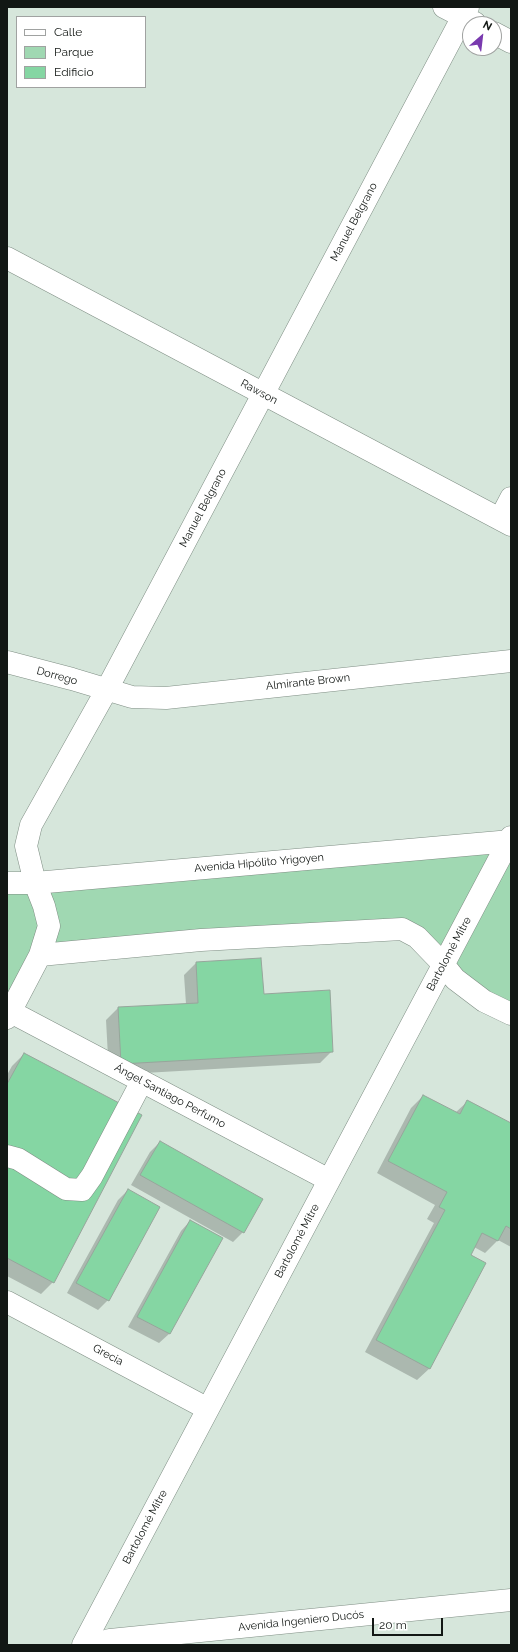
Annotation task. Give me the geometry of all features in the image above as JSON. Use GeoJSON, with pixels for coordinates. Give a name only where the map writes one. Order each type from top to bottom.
{"type":"FeatureCollection","features":[{"type":"Feature","properties":{"kind":"main road","name":"Manuel Belgrano"},"geometry":{"type":"LineString","coordinates":[[9,1015],[40,955],[49,926],[44,906],[35,883],[26,846],[31,825],[106,690],[463,14]]}},
{"type":"Feature","properties":{"kind":"main road"},"geometry":{"type":"LineString","coordinates":[[502,37],[511,42]]}},
{"type":"Feature","properties":{"kind":"main road","name":"Rawson"},"geometry":{"type":"LineString","coordinates":[[7,258],[506,522]]}},
{"type":"Feature","properties":{"kind":"main road"},"geometry":{"type":"LineString","coordinates":[[506,522],[511,498]]}},
{"type":"Feature","properties":{"kind":"main road","name":"Almirante Brown"},"geometry":{"type":"LineString","coordinates":[[106,690],[132,697],[166,698],[511,661]]}},
{"type":"Feature","properties":{"kind":"main road","name":"Dorrego"},"geometry":{"type":"LineString","coordinates":[[7,662],[72,679],[106,690]]}},
{"type":"Feature","properties":{"kind":"main road","name":"Avenida Hipólito Yrigoyen"},"geometry":{"type":"LineString","coordinates":[[7,883],[35,883],[510,839]]}},
{"type":"Feature","properties":{"kind":"main road","name":"Bartolomé Mitre"},"geometry":{"type":"LineString","coordinates":[[83,1645],[510,839]]}},
{"type":"Feature","properties":{"kind":"main road"},"geometry":{"type":"LineString","coordinates":[[40,955],[201,940],[402,929],[417,937],[444,964],[455,979],[484,1001],[511,1014]]}},
{"type":"Feature","properties":{"kind":"main road","name":"Ángel Santiago Perfumo"},"geometry":{"type":"LineString","coordinates":[[9,1015],[142,1081],[329,1180]]}},
{"type":"Feature","properties":{"kind":"main road"},"geometry":{"type":"LineString","coordinates":[[7,1156],[18,1159],[66,1189],[82,1190],[92,1176],[142,1081]]}},
{"type":"Feature","properties":{"kind":"main road","name":"Grecia"},"geometry":{"type":"LineString","coordinates":[[7,1302],[208,1409]]}},
{"type":"Feature","properties":{"kind":"main road","name":"Avenida Ingeniero Ducós"},"geometry":{"type":"LineString","coordinates":[[91,1645],[110,1640],[511,1600]]}},
{"type":"Feature","properties":{"kind":"green space"},"geometry":{"type":"Polygon","coordinates":[[[511,841],[511,1014],[417,937],[41,955],[7,1018],[7,883],[511,841]]]}},
{"type":"Feature","properties":{"kind":"building"},"geometry":{"type":"Polygon","coordinates":[[[261,958],[264,994],[330,990],[333,1052],[121,1064],[118,1007],[198,1003],[196,962],[261,958]]]}},
{"type":"Feature","properties":{"kind":"building"},"geometry":{"type":"Polygon","coordinates":[[[24,1053],[142,1115],[54,1283],[7,1258],[7,1084],[24,1053]]]}},
{"type":"Feature","properties":{"kind":"building"},"geometry":{"type":"Polygon","coordinates":[[[423,1095],[460,1114],[467,1100],[511,1123],[511,1229],[506,1226],[498,1241],[482,1233],[471,1255],[486,1263],[430,1369],[376,1340],[445,1210],[439,1207],[447,1192],[388,1161],[423,1095]]]}},
{"type":"Feature","properties":{"kind":"building"},"geometry":{"type":"Polygon","coordinates":[[[160,1141],[263,1199],[244,1233],[140,1175],[160,1141]]]}},
{"type":"Feature","properties":{"kind":"building"},"geometry":{"type":"Polygon","coordinates":[[[128,1189],[160,1207],[109,1301],[76,1283],[128,1189]]]}},
{"type":"Feature","properties":{"kind":"building"},"geometry":{"type":"Polygon","coordinates":[[[190,1220],[223,1238],[170,1334],[137,1317],[190,1220]]]}}]}
